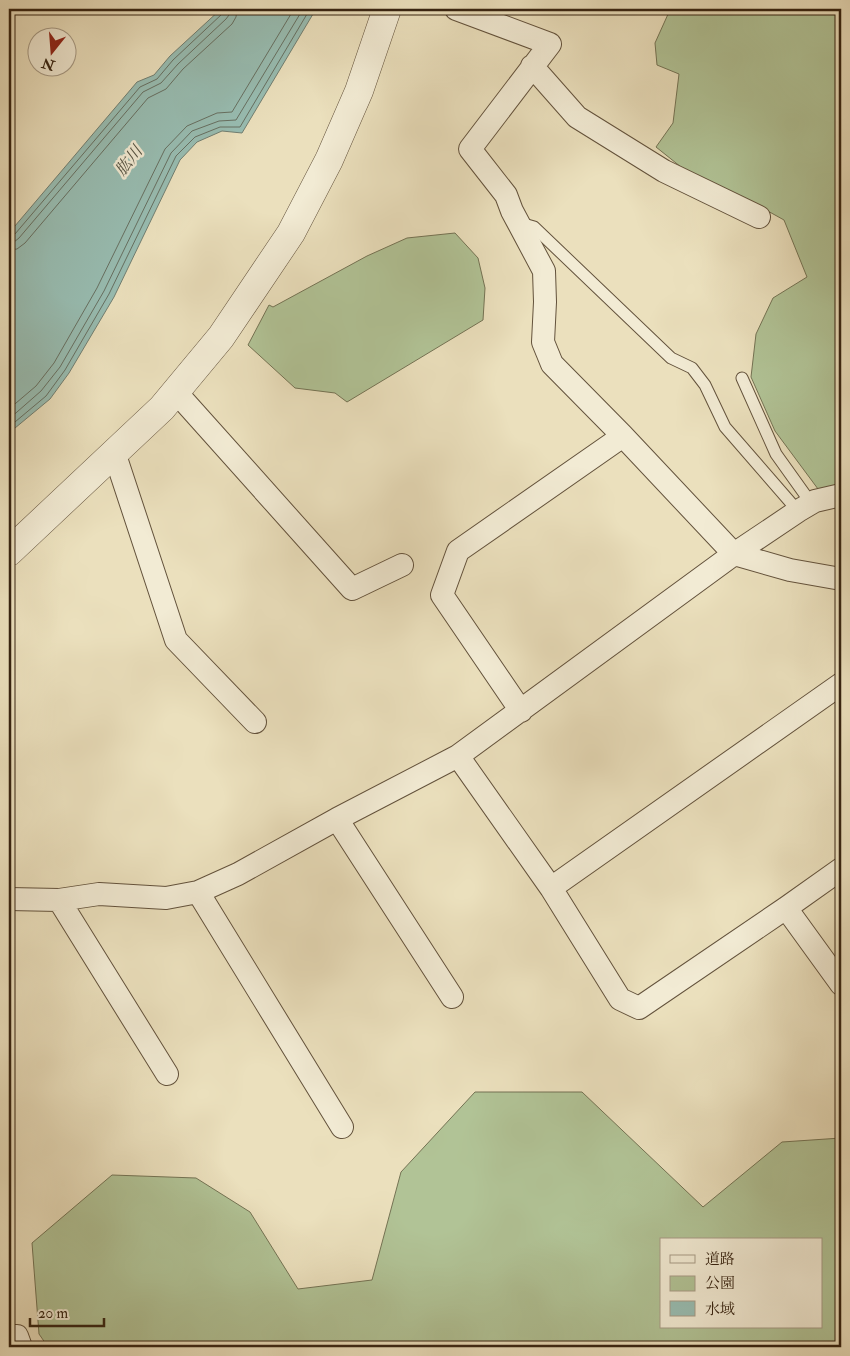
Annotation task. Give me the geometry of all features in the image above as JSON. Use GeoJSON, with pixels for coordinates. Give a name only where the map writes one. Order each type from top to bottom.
{"type":"FeatureCollection","features":[{"type":"Feature","properties":{"kind":"street"},"geometry":{"type":"LineString","coordinates":[[9,552],[162,408],[221,337],[291,233],[329,160],[359,91],[387,9]]}},
{"type":"Feature","properties":{"kind":"street"},"geometry":{"type":"LineString","coordinates":[[456,9],[550,44],[470,149],[506,195],[512,211],[544,271],[543,342],[552,364],[734,554],[790,570],[841,579]]}},
{"type":"Feature","properties":{"kind":"street"},"geometry":{"type":"LineString","coordinates":[[532,66],[577,117],[664,172],[759,217]]}},
{"type":"Feature","properties":{"kind":"street"},"geometry":{"type":"LineString","coordinates":[[175,391],[352,589],[402,565]]}},
{"type":"Feature","properties":{"kind":"street"},"geometry":{"type":"LineString","coordinates":[[521,710],[442,595],[458,551],[623,436]]}},
{"type":"Feature","properties":{"kind":"street"},"geometry":{"type":"LineString","coordinates":[[114,452],[176,640],[255,722]]}},
{"type":"Feature","properties":{"kind":"street"},"geometry":{"type":"LineString","coordinates":[[9,899],[59,900],[99,894],[166,898],[198,892],[238,874],[337,819],[458,756],[734,554],[815,500],[841,495]]}},
{"type":"Feature","properties":{"kind":"street"},"geometry":{"type":"LineString","coordinates":[[551,888],[841,684]]}},
{"type":"Feature","properties":{"kind":"street"},"geometry":{"type":"LineString","coordinates":[[458,756],[551,888],[620,999],[639,1008],[841,869]]}},
{"type":"Feature","properties":{"kind":"street"},"geometry":{"type":"LineString","coordinates":[[337,819],[452,997]]}},
{"type":"Feature","properties":{"kind":"street"},"geometry":{"type":"LineString","coordinates":[[198,892],[342,1127]]}},
{"type":"Feature","properties":{"kind":"street"},"geometry":{"type":"LineString","coordinates":[[59,900],[167,1074]]}},
{"type":"Feature","properties":{"kind":"street"},"geometry":{"type":"LineString","coordinates":[[786,908],[841,984]]}},
{"type":"Feature","properties":{"kind":"street"},"geometry":{"type":"LineString","coordinates":[[9,1336],[17,1336],[21,1347]]}},
{"type":"Feature","properties":{"kind":"lane"},"geometry":{"type":"LineString","coordinates":[[518,222],[534,227],[671,358],[692,368],[704,385],[725,427],[804,507]]}},
{"type":"Feature","properties":{"kind":"lane"},"geometry":{"type":"LineString","coordinates":[[742,378],[776,454],[804,507]]}},
{"type":"Feature","properties":{"kind":"green space"},"geometry":{"type":"Polygon","coordinates":[[[676,9],[841,9],[841,495],[818,489],[775,431],[751,377],[756,334],[773,298],[807,277],[784,220],[748,200],[686,171],[656,147],[673,123],[679,74],[657,65],[655,43],[669,12],[676,9]]]}},
{"type":"Feature","properties":{"kind":"green space"},"geometry":{"type":"Polygon","coordinates":[[[455,233],[478,258],[485,288],[483,320],[347,402],[335,393],[295,388],[248,345],[269,305],[273,307],[367,256],[407,238],[455,233]]]}},
{"type":"Feature","properties":{"kind":"green space"},"geometry":{"type":"Polygon","coordinates":[[[475,1092],[582,1092],[703,1207],[782,1142],[841,1138],[841,1347],[48,1347],[39,1334],[32,1243],[112,1175],[196,1178],[250,1212],[298,1289],[372,1280],[401,1172],[475,1092]]]}},
{"type":"Feature","properties":{"kind":"water","name":"肱川"},"geometry":{"type":"Polygon","coordinates":[[[221,9],[316,9],[242,133],[222,131],[197,142],[180,160],[114,297],[69,373],[50,399],[9,433],[9,233],[137,82],[154,75],[170,56],[221,9]]]}}]}
